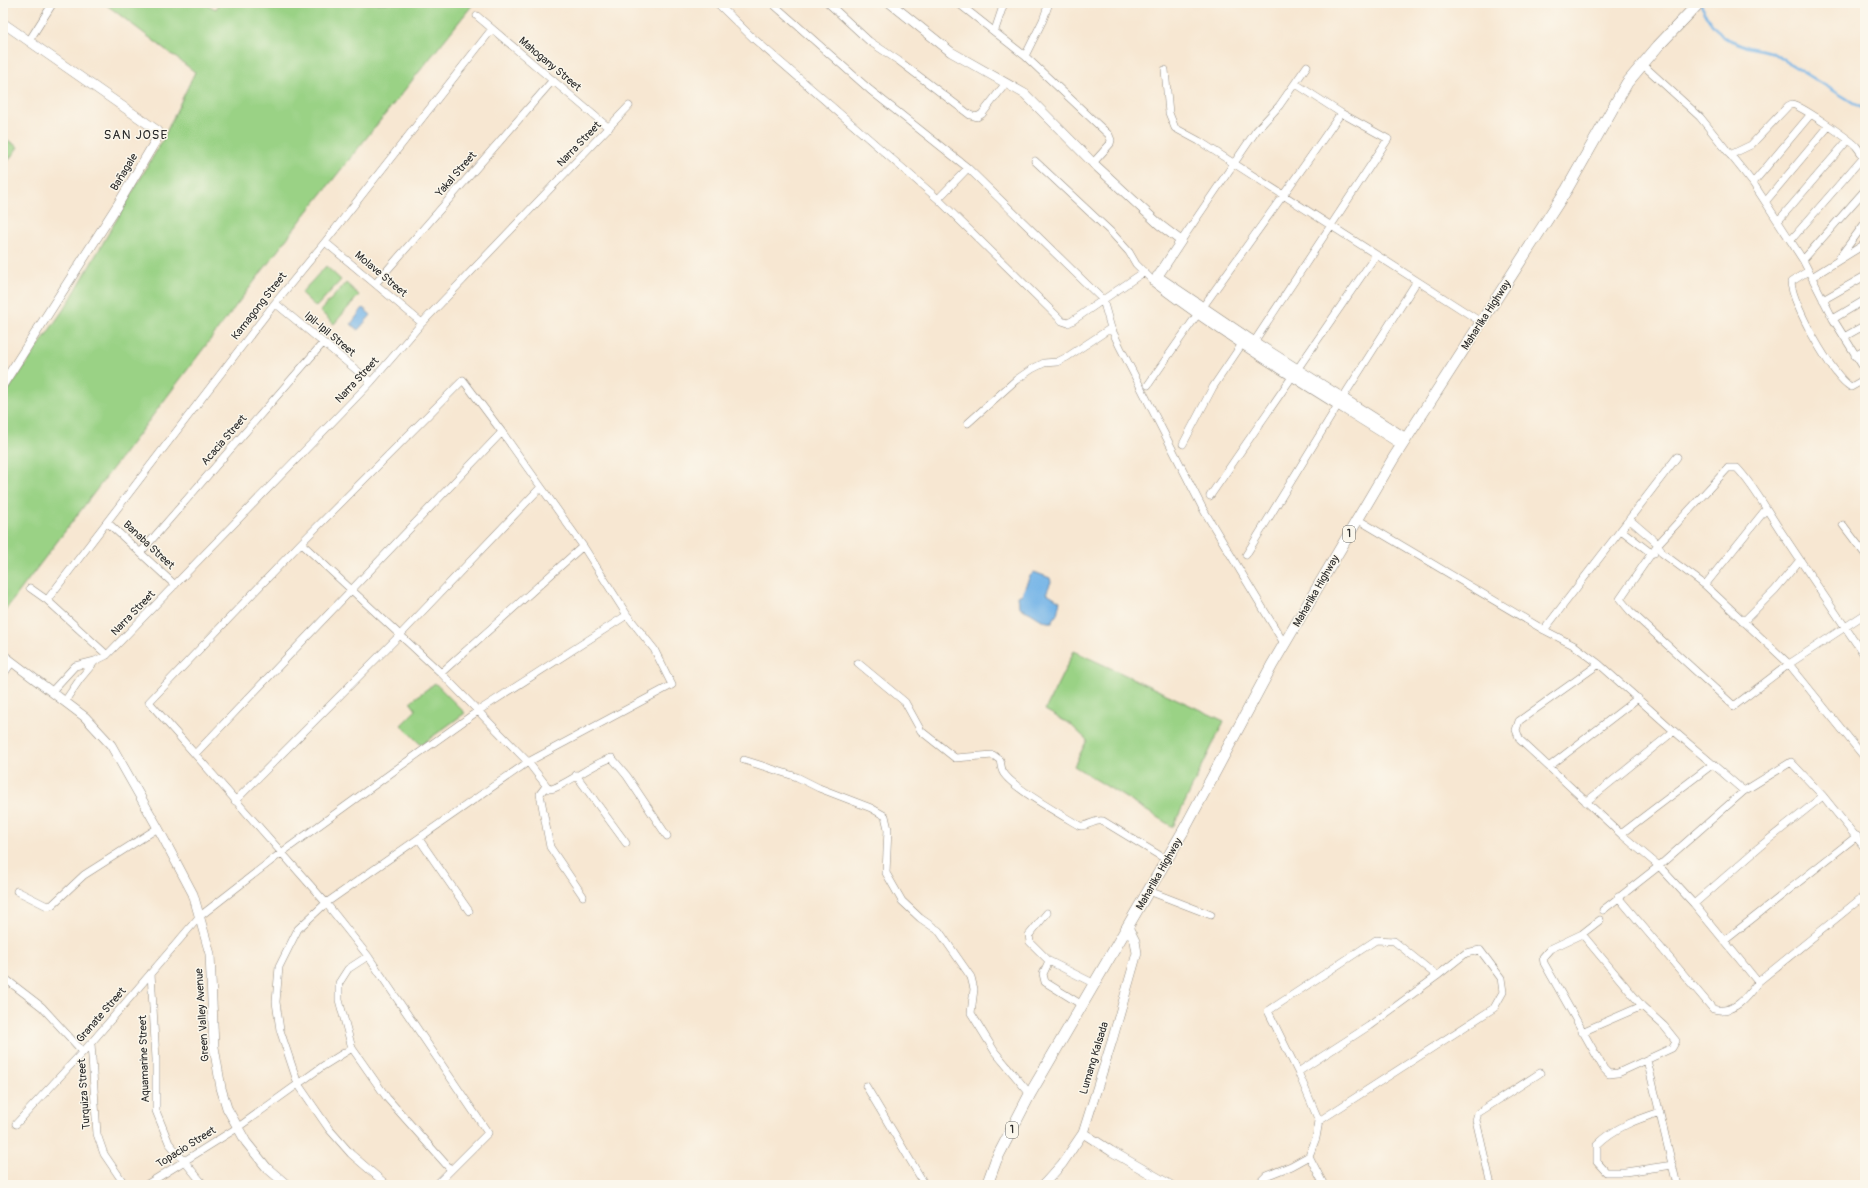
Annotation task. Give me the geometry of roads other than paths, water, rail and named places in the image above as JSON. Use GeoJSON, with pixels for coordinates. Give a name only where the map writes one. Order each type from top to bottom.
{"type":"FeatureCollection","features":[{"type":"Feature","properties":{"kind":"main road","name":"Maharlika Highway"},"geometry":{"type":"LineString","coordinates":[[987,1185],[996,1160],[1030,1094],[1167,860],[1285,645],[1404,442],[1567,189],[1628,83],[1642,64],[1699,3]]}},
{"type":"Feature","properties":{"kind":"street"},"geometry":{"type":"LineString","coordinates":[[29,41],[53,3]]}},
{"type":"Feature","properties":{"kind":"street"},"geometry":{"type":"LineString","coordinates":[[717,3],[753,38],[938,199],[1062,321],[1068,323],[1103,300],[1151,276],[1181,241],[1256,131],[1296,84],[1307,66]]}},
{"type":"Feature","properties":{"kind":"street"},"geometry":{"type":"LineString","coordinates":[[772,3],[870,90],[968,168],[1103,300],[1111,328],[1203,509],[1285,645]]}},
{"type":"Feature","properties":{"kind":"street"},"geometry":{"type":"LineString","coordinates":[[828,3],[869,41],[899,61],[970,115],[977,116],[982,114],[1006,83]]}},
{"type":"Feature","properties":{"kind":"street"},"geometry":{"type":"LineString","coordinates":[[958,3],[995,30],[1025,56],[1109,135],[1111,140],[1110,144],[1093,163]]}},
{"type":"Feature","properties":{"kind":"street"},"geometry":{"type":"LineString","coordinates":[[995,30],[1004,3]]}},
{"type":"Feature","properties":{"kind":"street"},"geometry":{"type":"LineString","coordinates":[[1025,56],[1043,20],[1049,3]]}},
{"type":"Feature","properties":{"kind":"street"},"geometry":{"type":"LineString","coordinates":[[894,4],[951,52],[1025,94],[1093,163],[1160,225],[1181,241]]}},
{"type":"Feature","properties":{"kind":"street","name":"Mahogany Street"},"geometry":{"type":"LineString","coordinates":[[477,16],[609,128]]}},
{"type":"Feature","properties":{"kind":"street","name":"Bañagale"},"geometry":{"type":"LineString","coordinates":[[3,23],[158,131],[159,135],[113,213],[3,384]]}},
{"type":"Feature","properties":{"kind":"street","name":"Kamagong Street"},"geometry":{"type":"LineString","coordinates":[[47,600],[275,303],[325,242],[492,29]]}},
{"type":"Feature","properties":{"kind":"street"},"geometry":{"type":"LineString","coordinates":[[1642,64],[1700,117],[1753,183],[1804,260],[1823,300],[1855,356],[1865,370]]}},
{"type":"Feature","properties":{"kind":"street"},"geometry":{"type":"LineString","coordinates":[[1165,70],[1169,113],[1175,128],[1199,141],[1481,322]]}},
{"type":"Feature","properties":{"kind":"street","name":"Yakal Street"},"geometry":{"type":"LineString","coordinates":[[376,283],[553,80]]}},
{"type":"Feature","properties":{"kind":"street"},"geometry":{"type":"LineString","coordinates":[[1183,444],[1213,387],[1248,343],[1331,225],[1388,139],[1341,113],[1296,84]]}},
{"type":"Feature","properties":{"kind":"street"},"geometry":{"type":"LineString","coordinates":[[1730,156],[1751,146],[1788,106],[1796,105],[1848,140],[1864,158],[1791,240]]}},
{"type":"Feature","properties":{"kind":"street","name":"Narra Street"},"geometry":{"type":"LineString","coordinates":[[52,691],[75,666],[95,661],[107,655],[371,382],[422,323],[629,106]]}},
{"type":"Feature","properties":{"kind":"street"},"geometry":{"type":"LineString","coordinates":[[1148,385],[1199,311],[1284,195],[1341,113]]}},
{"type":"Feature","properties":{"kind":"street"},"geometry":{"type":"LineString","coordinates":[[1753,183],[1811,114]]}},
{"type":"Feature","properties":{"kind":"street"},"geometry":{"type":"LineString","coordinates":[[1766,201],[1828,127]]}},
{"type":"Feature","properties":{"kind":"street"},"geometry":{"type":"LineString","coordinates":[[1778,220],[1848,140]]}},
{"type":"Feature","properties":{"kind":"street"},"geometry":{"type":"LineString","coordinates":[[1035,161],[1112,233],[1151,276],[1199,311],[1404,442]]}},
{"type":"Feature","properties":{"kind":"street"},"geometry":{"type":"LineString","coordinates":[[938,199],[968,168]]}},
{"type":"Feature","properties":{"kind":"street"},"geometry":{"type":"LineString","coordinates":[[1804,260],[1865,190]]}},
{"type":"Feature","properties":{"kind":"street"},"geometry":{"type":"LineString","coordinates":[[1836,261],[1865,223]]}},
{"type":"Feature","properties":{"kind":"street","name":"Molave Street"},"geometry":{"type":"LineString","coordinates":[[325,242],[376,283],[422,323]]}},
{"type":"Feature","properties":{"kind":"street"},"geometry":{"type":"LineString","coordinates":[[1865,244],[1836,261],[1791,282],[1796,299],[1810,330],[1824,356],[1844,383],[1851,387],[1865,379]]}},
{"type":"Feature","properties":{"kind":"street"},"geometry":{"type":"LineString","coordinates":[[1210,496],[1376,255]]}},
{"type":"Feature","properties":{"kind":"street"},"geometry":{"type":"LineString","coordinates":[[1823,300],[1865,276]]}},
{"type":"Feature","properties":{"kind":"street"},"geometry":{"type":"LineString","coordinates":[[1246,555],[1417,281]]}},
{"type":"Feature","properties":{"kind":"street"},"geometry":{"type":"LineString","coordinates":[[1833,318],[1865,300]]}},
{"type":"Feature","properties":{"kind":"street","name":"Ipil-Ipil Street"},"geometry":{"type":"LineString","coordinates":[[275,303],[371,382]]}},
{"type":"Feature","properties":{"kind":"street"},"geometry":{"type":"LineString","coordinates":[[1844,337],[1865,325]]}},
{"type":"Feature","properties":{"kind":"street"},"geometry":{"type":"LineString","coordinates":[[968,423],[1016,380],[1032,369],[1044,363],[1057,362],[1067,357],[1111,328]]}},
{"type":"Feature","properties":{"kind":"street","name":"Acacia Street"},"geometry":{"type":"LineString","coordinates":[[141,552],[323,343]]}},
{"type":"Feature","properties":{"kind":"street"},"geometry":{"type":"LineString","coordinates":[[1855,356],[1865,350]]}},
{"type":"Feature","properties":{"kind":"street"},"geometry":{"type":"LineString","coordinates":[[387,1185],[351,1154],[329,1129],[298,1084],[280,1030],[276,1002],[279,967],[298,929],[326,903],[528,762],[672,685],[654,649],[627,615],[583,546],[463,380],[301,543],[149,702],[326,903],[368,956],[488,1133],[436,1185]]}},
{"type":"Feature","properties":{"kind":"street"},"geometry":{"type":"LineString","coordinates":[[195,754],[350,589],[502,432]]}},
{"type":"Feature","properties":{"kind":"street"},"geometry":{"type":"LineString","coordinates":[[1544,630],[1677,457]]}},
{"type":"Feature","properties":{"kind":"street"},"geometry":{"type":"LineString","coordinates":[[1865,614],[1845,627],[1789,664],[1734,706],[1630,611],[1620,599],[1658,544],[1728,468],[1737,468],[1744,476],[1845,627],[1865,656]]}},
{"type":"Feature","properties":{"kind":"street"},"geometry":{"type":"LineString","coordinates":[[235,801],[400,635],[541,487]]}},
{"type":"Feature","properties":{"kind":"street"},"geometry":{"type":"LineString","coordinates":[[1705,585],[1766,509]]}},
{"type":"Feature","properties":{"kind":"street"},"geometry":{"type":"LineString","coordinates":[[1358,519],[1544,630],[1574,646],[1599,664],[1674,731],[1744,790]]}},
{"type":"Feature","properties":{"kind":"street"},"geometry":{"type":"LineString","coordinates":[[1629,519],[1658,544],[1662,553],[1705,585],[1789,664],[1865,758]]}},
{"type":"Feature","properties":{"kind":"street","name":"Banaba Street"},"geometry":{"type":"LineString","coordinates":[[107,522],[175,585]]}},
{"type":"Feature","properties":{"kind":"street"},"geometry":{"type":"LineString","coordinates":[[1843,525],[1864,550]]}},
{"type":"Feature","properties":{"kind":"street"},"geometry":{"type":"LineString","coordinates":[[1621,530],[1651,553],[1662,553]]}},
{"type":"Feature","properties":{"kind":"street"},"geometry":{"type":"LineString","coordinates":[[301,543],[441,673],[528,762],[549,789],[555,789],[576,775],[612,758],[628,776],[667,836]]}},
{"type":"Feature","properties":{"kind":"street"},"geometry":{"type":"LineString","coordinates":[[441,673],[583,546]]}},
{"type":"Feature","properties":{"kind":"street"},"geometry":{"type":"LineString","coordinates":[[1743,622],[1775,590],[1800,560]]}},
{"type":"Feature","properties":{"kind":"street"},"geometry":{"type":"LineString","coordinates":[[30,588],[47,600],[107,655]]}},
{"type":"Feature","properties":{"kind":"street","name":"Granate Street"},"geometry":{"type":"LineString","coordinates":[[16,1124],[92,1043],[199,917],[281,853],[478,712],[627,615]]}},
{"type":"Feature","properties":{"kind":"street","name":"Green Valley Avenue"},"geometry":{"type":"LineString","coordinates":[[3,654],[85,717],[111,745],[158,828],[193,894],[210,954],[214,1047],[221,1088],[227,1108],[246,1142],[267,1168],[287,1185]]}},
{"type":"Feature","properties":{"kind":"street","name":"Narra Street"},"geometry":{"type":"LineString","coordinates":[[66,701],[80,679],[95,661]]}},
{"type":"Feature","properties":{"kind":"street"},"geometry":{"type":"LineString","coordinates":[[3,675],[12,662]]}},
{"type":"Feature","properties":{"kind":"street"},"geometry":{"type":"LineString","coordinates":[[858,663],[905,702],[921,731],[955,758],[993,755],[1000,760],[1002,772],[1032,797],[1080,826],[1086,826],[1095,821],[1103,821],[1167,860]]}},
{"type":"Feature","properties":{"kind":"street"},"geometry":{"type":"LineString","coordinates":[[1599,664],[1519,721],[1516,730],[1520,740],[1550,766],[1621,834],[1658,866],[1694,904],[1758,982]]}},
{"type":"Feature","properties":{"kind":"street"},"geometry":{"type":"LineString","coordinates":[[1550,766],[1638,698]]}},
{"type":"Feature","properties":{"kind":"street"},"geometry":{"type":"LineString","coordinates":[[1586,802],[1674,731]]}},
{"type":"Feature","properties":{"kind":"street"},"geometry":{"type":"LineString","coordinates":[[744,760],[797,777],[820,788],[871,808],[885,816],[888,829],[886,873],[902,901],[920,918],[939,931],[971,977],[974,989],[971,1014],[995,1052],[1030,1094]]}},
{"type":"Feature","properties":{"kind":"street"},"geometry":{"type":"LineString","coordinates":[[1604,910],[1618,897],[1658,866],[1744,790],[1791,762],[1823,796],[1857,836],[1865,848]]}},
{"type":"Feature","properties":{"kind":"street"},"geometry":{"type":"LineString","coordinates":[[1621,834],[1713,764]]}},
{"type":"Feature","properties":{"kind":"street"},"geometry":{"type":"LineString","coordinates":[[576,775],[626,843]]}},
{"type":"Feature","properties":{"kind":"street"},"geometry":{"type":"LineString","coordinates":[[546,786],[540,794],[550,848],[583,896]]}},
{"type":"Feature","properties":{"kind":"street"},"geometry":{"type":"LineString","coordinates":[[1694,904],[1758,848],[1823,796]]}},
{"type":"Feature","properties":{"kind":"street"},"geometry":{"type":"LineString","coordinates":[[17,891],[46,906],[52,905],[84,875],[158,828]]}},
{"type":"Feature","properties":{"kind":"street"},"geometry":{"type":"LineString","coordinates":[[1724,941],[1857,836]]}},
{"type":"Feature","properties":{"kind":"street"},"geometry":{"type":"LineString","coordinates":[[419,839],[470,910]]}},
{"type":"Feature","properties":{"kind":"street"},"geometry":{"type":"LineString","coordinates":[[1149,891],[1211,915]]}},
{"type":"Feature","properties":{"kind":"street"},"geometry":{"type":"LineString","coordinates":[[1618,897],[1713,1009],[1720,1011],[1732,1008],[1745,999],[1758,982],[1865,895]]}},
{"type":"Feature","properties":{"kind":"street"},"geometry":{"type":"LineString","coordinates":[[1047,913],[1029,935],[1030,942],[1049,961],[1095,984]]}},
{"type":"Feature","properties":{"kind":"street"},"geometry":{"type":"LineString","coordinates":[[1582,934],[1642,1006],[1664,1026],[1676,1041],[1672,1048],[1618,1073],[1610,1074],[1604,1069],[1582,1032],[1544,963],[1543,957],[1550,950],[1582,934],[1600,920]]}},
{"type":"Feature","properties":{"kind":"street","name":"Lumang Kalsada"},"geometry":{"type":"LineString","coordinates":[[1043,1185],[1062,1164],[1084,1133],[1137,953],[1135,941],[1128,927]]}},
{"type":"Feature","properties":{"kind":"street"},"geometry":{"type":"LineString","coordinates":[[1257,1185],[1266,1176],[1291,1166],[1309,1156],[1316,1138],[1318,1121],[1298,1072],[1268,1011],[1376,940],[1394,941],[1437,976]]}},
{"type":"Feature","properties":{"kind":"street"},"geometry":{"type":"LineString","coordinates":[[1298,1072],[1369,1026],[1466,953],[1480,950],[1501,978],[1503,992],[1494,1008],[1318,1121]]}},
{"type":"Feature","properties":{"kind":"street"},"geometry":{"type":"LineString","coordinates":[[368,956],[348,969],[339,983],[339,1000],[352,1048],[387,1098],[450,1170]]}},
{"type":"Feature","properties":{"kind":"street"},"geometry":{"type":"LineString","coordinates":[[1049,961],[1043,974],[1045,982],[1082,1005]]}},
{"type":"Feature","properties":{"kind":"street","name":"Aquamarine Street"},"geometry":{"type":"LineString","coordinates":[[151,973],[156,1059],[156,1111],[169,1143],[204,1185]]}},
{"type":"Feature","properties":{"kind":"street"},"geometry":{"type":"LineString","coordinates":[[7,980],[42,1006],[83,1052]]}},
{"type":"Feature","properties":{"kind":"street"},"geometry":{"type":"LineString","coordinates":[[1582,1032],[1642,1006]]}},
{"type":"Feature","properties":{"kind":"street","name":"Turquiza Street"},"geometry":{"type":"LineString","coordinates":[[92,1043],[97,1134],[104,1154],[124,1185]]}},
{"type":"Feature","properties":{"kind":"street","name":"Topacio Street"},"geometry":{"type":"LineString","coordinates":[[146,1185],[237,1128],[298,1084],[352,1048]]}},
{"type":"Feature","properties":{"kind":"street"},"geometry":{"type":"LineString","coordinates":[[1647,1060],[1677,1185]]}},
{"type":"Feature","properties":{"kind":"street"},"geometry":{"type":"LineString","coordinates":[[1491,1185],[1476,1120],[1478,1113],[1540,1073]]}},
{"type":"Feature","properties":{"kind":"street"},"geometry":{"type":"LineString","coordinates":[[866,1086],[924,1185]]}},
{"type":"Feature","properties":{"kind":"street"},"geometry":{"type":"LineString","coordinates":[[1660,1112],[1626,1124],[1607,1135],[1597,1145],[1597,1162],[1606,1172],[1625,1172],[1672,1165]]}},
{"type":"Feature","properties":{"kind":"street"},"geometry":{"type":"LineString","coordinates":[[1084,1133],[1111,1151],[1170,1185]]}},
{"type":"Feature","properties":{"kind":"street"},"geometry":{"type":"LineString","coordinates":[[1309,1156],[1324,1185]]}},
{"type":"Feature","properties":{"kind":"water"},"geometry":{"type":"Polygon","coordinates":[[[363,308],[371,315],[358,330],[351,324],[363,308]]]}},
{"type":"Feature","properties":{"kind":"water"},"geometry":{"type":"Polygon","coordinates":[[[1034,572],[1050,578],[1051,582],[1047,593],[1060,601],[1057,614],[1052,622],[1042,620],[1024,610],[1024,608],[1022,609],[1019,605],[1018,596],[1022,594],[1030,576],[1034,572]]]}},
{"type":"Feature","properties":{"kind":"waterway"},"geometry":{"type":"LineString","coordinates":[[1701,5],[1710,22],[1723,37],[1747,47],[1771,52],[1865,110]]}},
{"type":"Feature","properties":{"kind":"district","name":"SAN JOSE"},"geometry":{"type":"Point","coordinates":[136,135]}}]}
